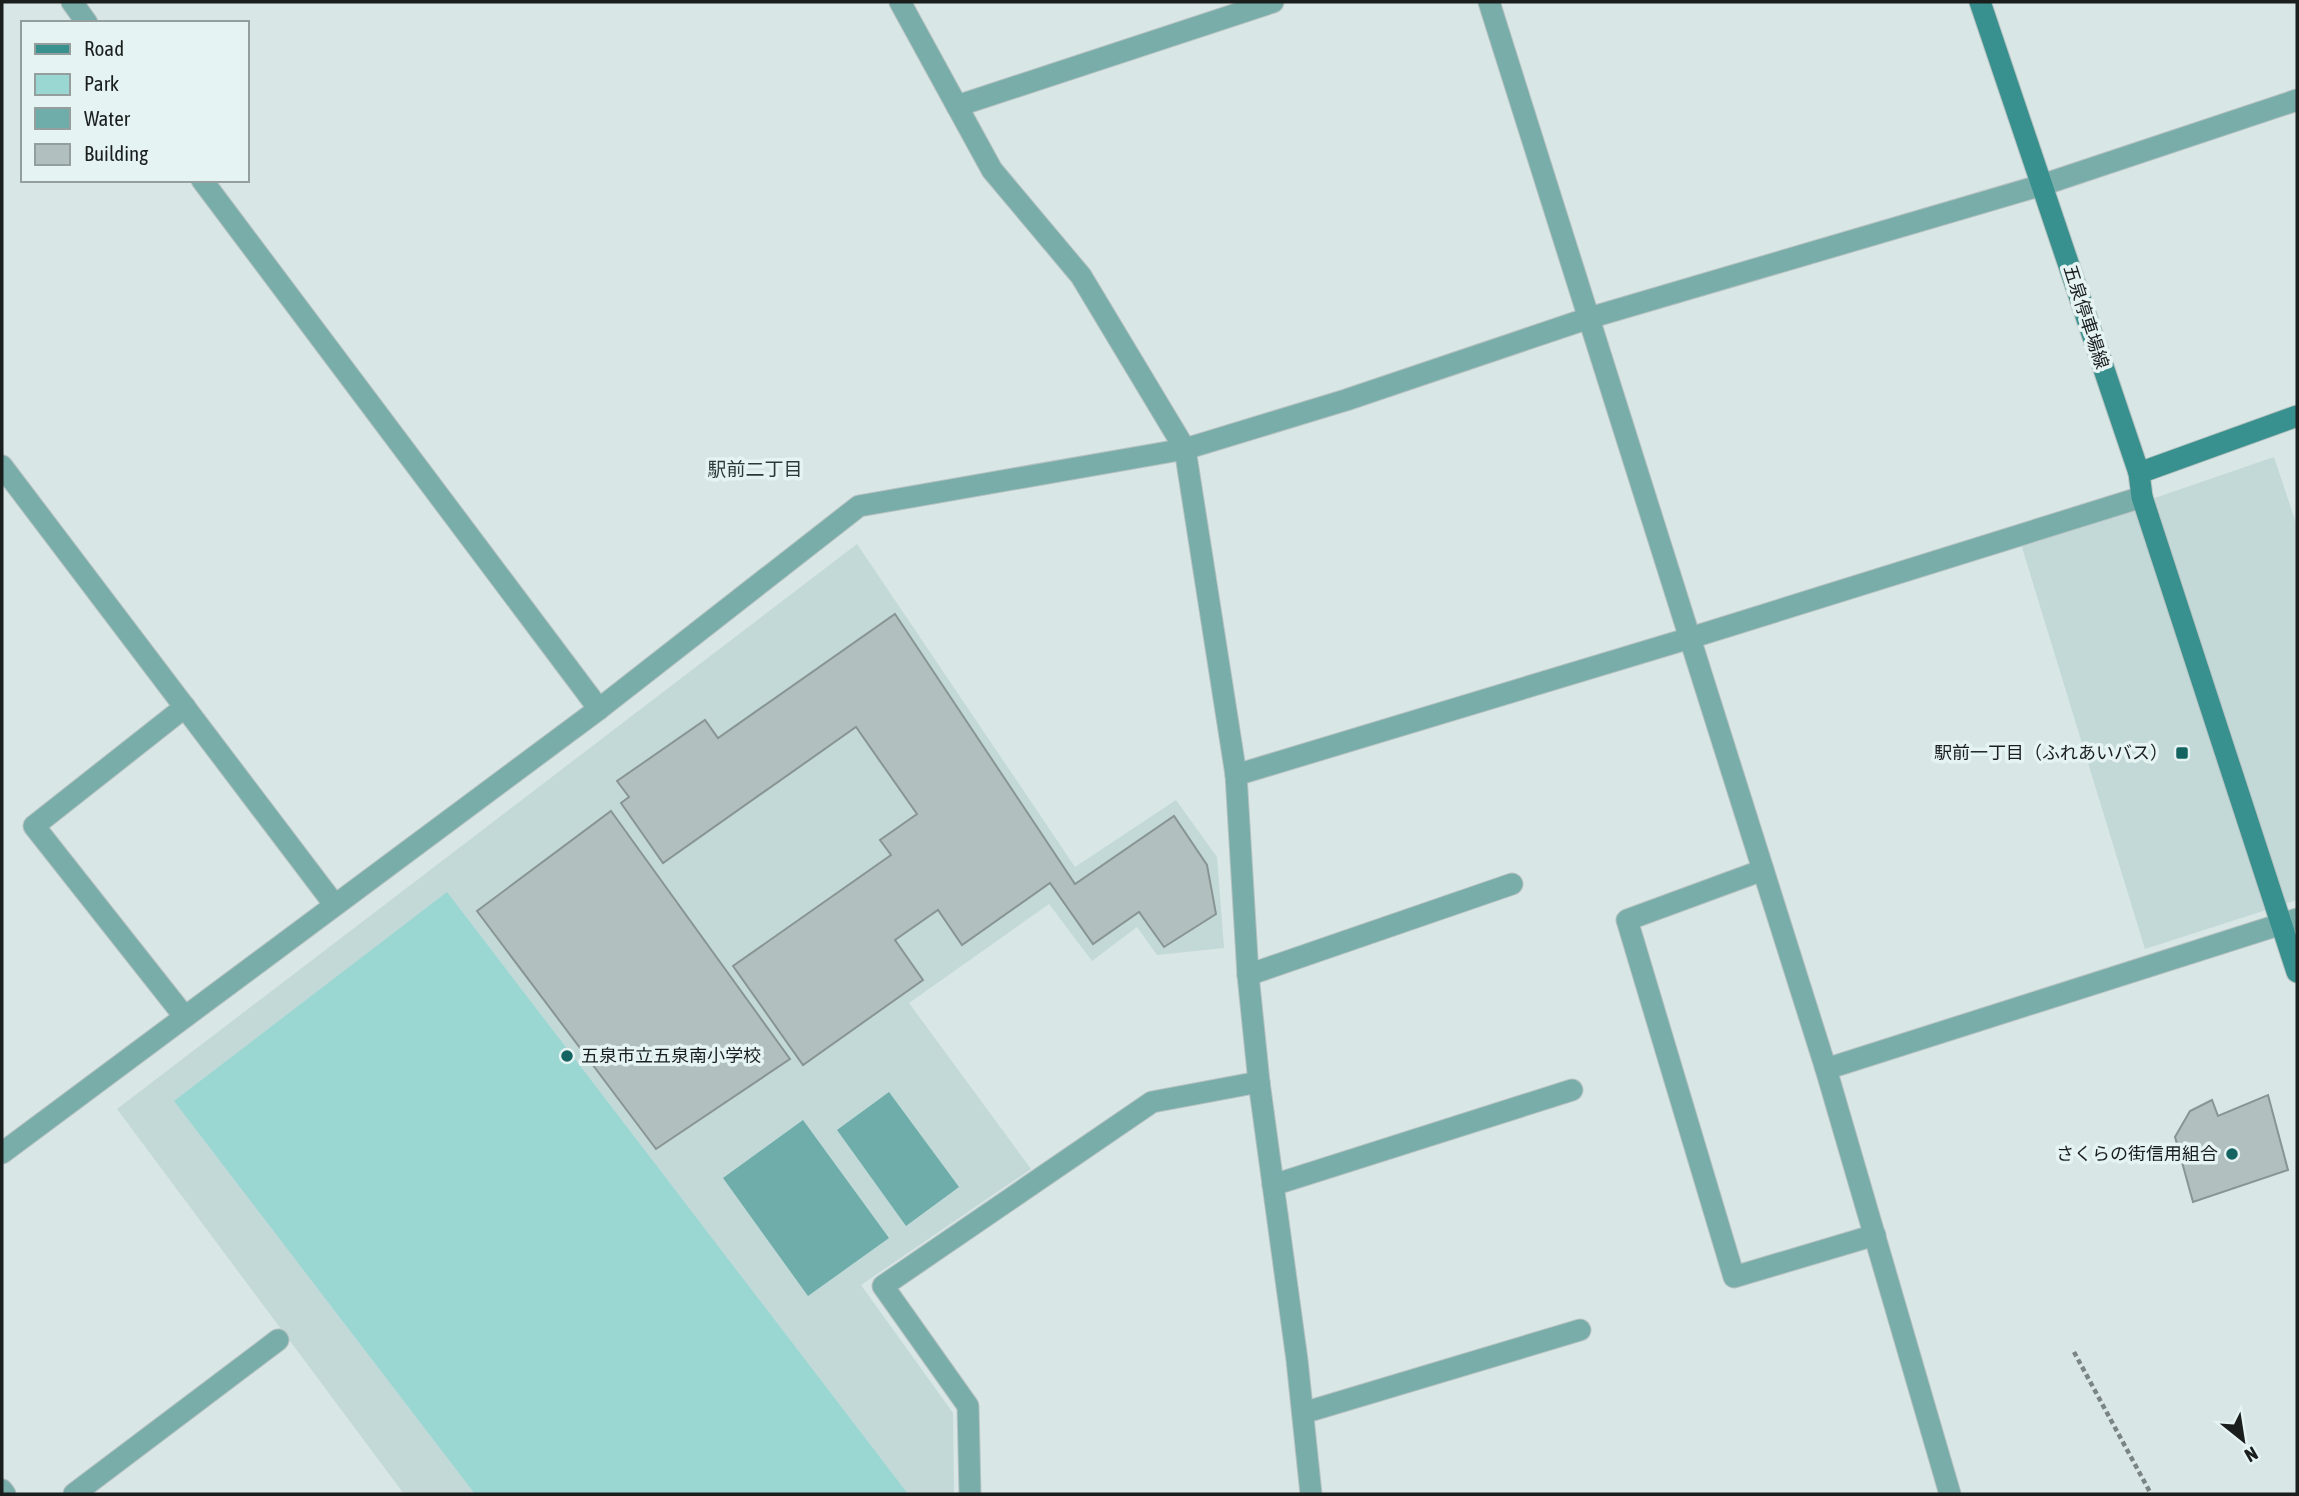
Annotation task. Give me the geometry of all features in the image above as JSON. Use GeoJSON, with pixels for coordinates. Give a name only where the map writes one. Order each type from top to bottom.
{"type":"FeatureCollection","features":[{"type":"Feature","properties":{"kind":"main road","name":"五泉停車場線"},"geometry":{"type":"LineString","coordinates":[[1980,2],[2139,473],[2142,497],[2289,921],[2297,972]]}},
{"type":"Feature","properties":{"kind":"main road"},"geometry":{"type":"LineString","coordinates":[[2139,473],[2297,416]]}},
{"type":"Feature","properties":{"kind":"street"},"geometry":{"type":"LineString","coordinates":[[72,2],[86,21]]}},
{"type":"Feature","properties":{"kind":"street"},"geometry":{"type":"LineString","coordinates":[[900,2],[992,170],[1081,276],[1185,449],[1236,775],[1248,975],[1259,1082],[1303,1413],[1311,1494]]}},
{"type":"Feature","properties":{"kind":"street"},"geometry":{"type":"LineString","coordinates":[[957,106],[1273,2]]}},
{"type":"Feature","properties":{"kind":"street"},"geometry":{"type":"LineString","coordinates":[[1489,2],[1826,1069],[1950,1494]]}},
{"type":"Feature","properties":{"kind":"street"},"geometry":{"type":"LineString","coordinates":[[2,1153],[599,709],[859,506],[1185,449],[1346,400],[1589,318],[2042,185],[2297,100]]}},
{"type":"Feature","properties":{"kind":"street"},"geometry":{"type":"LineString","coordinates":[[204,182],[599,709]]}},
{"type":"Feature","properties":{"kind":"street"},"geometry":{"type":"LineString","coordinates":[[2,466],[334,904]]}},
{"type":"Feature","properties":{"kind":"street"},"geometry":{"type":"LineString","coordinates":[[1236,775],[1690,638],[2142,497]]}},
{"type":"Feature","properties":{"kind":"street"},"geometry":{"type":"LineString","coordinates":[[184,1016],[34,826],[185,707]]}},
{"type":"Feature","properties":{"kind":"street"},"geometry":{"type":"LineString","coordinates":[[1763,870],[1627,920],[1734,1277],[1874,1235]]}},
{"type":"Feature","properties":{"kind":"street"},"geometry":{"type":"LineString","coordinates":[[1248,975],[1512,884]]}},
{"type":"Feature","properties":{"kind":"street"},"geometry":{"type":"LineString","coordinates":[[1826,1069],[2289,921]]}},
{"type":"Feature","properties":{"kind":"street"},"geometry":{"type":"LineString","coordinates":[[970,1494],[968,1406],[883,1286],[1152,1102],[1259,1082]]}},
{"type":"Feature","properties":{"kind":"street"},"geometry":{"type":"LineString","coordinates":[[1273,1185],[1572,1090]]}},
{"type":"Feature","properties":{"kind":"street"},"geometry":{"type":"LineString","coordinates":[[1303,1413],[1580,1329]]}},
{"type":"Feature","properties":{"kind":"street"},"geometry":{"type":"LineString","coordinates":[[74,1494],[278,1340]]}},
{"type":"Feature","properties":{"kind":"street"},"geometry":{"type":"LineString","coordinates":[[2,1490],[5,1494]]}},
{"type":"Feature","properties":{"kind":"path"},"geometry":{"type":"LineString","coordinates":[[2074,1352],[2151,1494]]}},
{"type":"Feature","properties":{"kind":"shaded area"},"geometry":{"type":"Polygon","coordinates":[[[2274,457],[2297,526],[2297,900],[2145,949],[2021,544],[2274,457]]]}},
{"type":"Feature","properties":{"kind":"shaded area","name":"五泉市立五泉南小学校"},"geometry":{"type":"Polygon","coordinates":[[[857,544],[1075,867],[1176,800],[1217,857],[1224,948],[1157,955],[1137,927],[1092,961],[1049,904],[909,1003],[1031,1169],[861,1285],[953,1413],[954,1494],[404,1494],[117,1109],[857,544]]]}},
{"type":"Feature","properties":{"kind":"green space"},"geometry":{"type":"Polygon","coordinates":[[[447,892],[908,1494],[475,1494],[174,1101],[447,892]]]}},
{"type":"Feature","properties":{"kind":"water"},"geometry":{"type":"Polygon","coordinates":[[[889,1092],[959,1187],[906,1226],[837,1130],[889,1092]]]}},
{"type":"Feature","properties":{"kind":"water"},"geometry":{"type":"Polygon","coordinates":[[[803,1120],[889,1238],[808,1296],[723,1178],[803,1120]]]}},
{"type":"Feature","properties":{"kind":"building"},"geometry":{"type":"Polygon","coordinates":[[[895,614],[1075,884],[1174,816],[1207,865],[1216,914],[1164,947],[1139,912],[1093,944],[1050,883],[962,945],[938,910],[895,940],[923,980],[803,1065],[733,966],[891,855],[880,840],[917,814],[856,727],[663,863],[621,803],[629,797],[617,781],[705,720],[718,738],[895,614]]]}},
{"type":"Feature","properties":{"kind":"building"},"geometry":{"type":"Polygon","coordinates":[[[611,811],[790,1059],[656,1149],[477,911],[611,811]]]}},
{"type":"Feature","properties":{"kind":"building","name":"さくらの街信用組合"},"geometry":{"type":"Polygon","coordinates":[[[2268,1095],[2288,1170],[2193,1202],[2175,1137],[2190,1111],[2212,1100],[2218,1116],[2268,1095]]]}},
{"type":"Feature","properties":{"kind":"place","name":"駅前一丁目（ふれあいバス）"},"geometry":{"type":"Point","coordinates":[2182,753]}},
{"type":"Feature","properties":{"kind":"place","name":"五泉市立五泉南小学校"},"geometry":{"type":"Point","coordinates":[567,1056]}},
{"type":"Feature","properties":{"kind":"place","name":"さくらの街信用組合"},"geometry":{"type":"Point","coordinates":[2232,1154]}},
{"type":"Feature","properties":{"kind":"district","name":"駅前二丁目"},"geometry":{"type":"Point","coordinates":[755,469]}}]}
